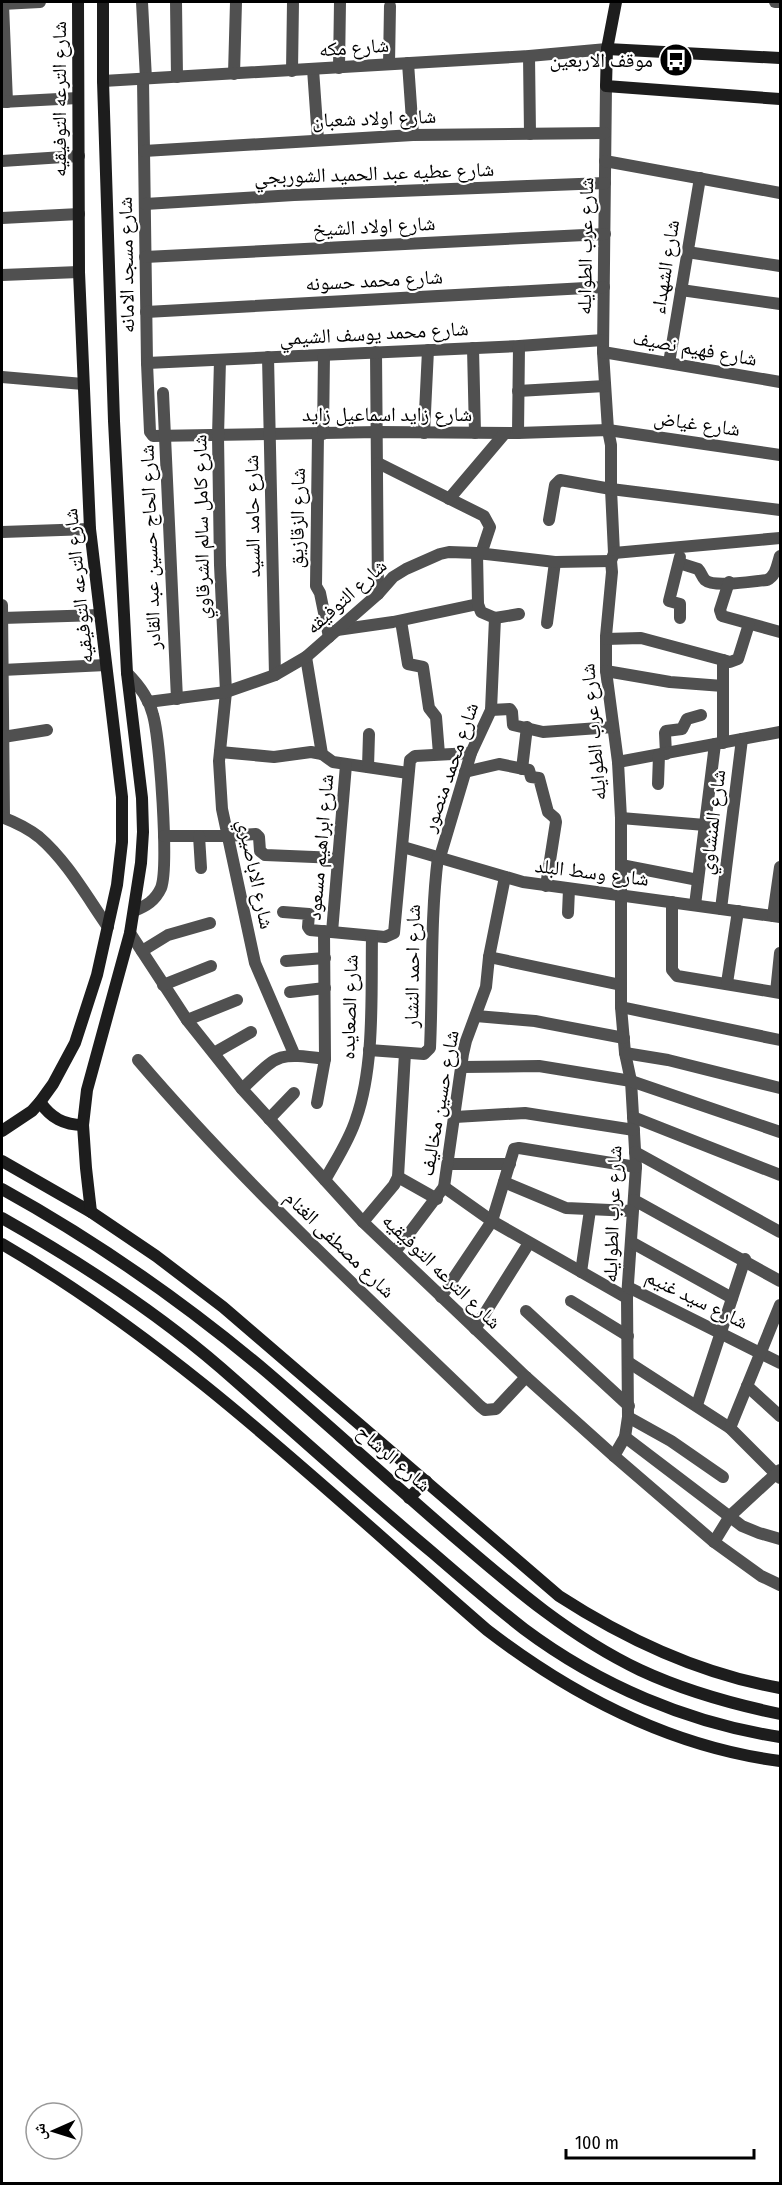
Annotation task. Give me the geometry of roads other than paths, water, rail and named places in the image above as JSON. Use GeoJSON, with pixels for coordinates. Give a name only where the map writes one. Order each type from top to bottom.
{"type":"FeatureCollection","features":[{"type":"Feature","properties":{"kind":"main road","name":"شارع الترعه التوفيقيه"},"geometry":{"type":"LineString","coordinates":[[2,1131],[32,1111],[40,1102],[53,1084],[75,1043],[91,996],[108,927],[120,862],[122,797],[90,530],[79,272],[78,2]]}},
{"type":"Feature","properties":{"kind":"main road","name":"شارع الترعه التوفيقيه"},"geometry":{"type":"LineString","coordinates":[[91,1212],[83,1125],[89,1080],[129,933],[141,863],[143,832],[142,798],[127,673],[114,420],[103,81],[104,2]]}},
{"type":"Feature","properties":{"kind":"main road","name":"شارع عرب الطوايله"},"geometry":{"type":"LineString","coordinates":[[606,86],[607,49],[616,2]]}},
{"type":"Feature","properties":{"kind":"main road"},"geometry":{"type":"LineString","coordinates":[[607,49],[780,58]]}},
{"type":"Feature","properties":{"kind":"main road"},"geometry":{"type":"LineString","coordinates":[[606,86],[780,99]]}},
{"type":"Feature","properties":{"kind":"main road"},"geometry":{"type":"LineString","coordinates":[[40,1102],[46,1111],[63,1122],[83,1125]]}},
{"type":"Feature","properties":{"kind":"main road"},"geometry":{"type":"LineString","coordinates":[[2,1161],[91,1212],[156,1256],[224,1307],[559,1596],[608,1627],[690,1664],[743,1680],[780,1688]]}},
{"type":"Feature","properties":{"kind":"main road","name":"شارع الرشاح"},"geometry":{"type":"LineString","coordinates":[[2,1189],[99,1246],[204,1321],[268,1373],[537,1607],[595,1646],[639,1670],[724,1701],[780,1714]]}},
{"type":"Feature","properties":{"kind":"main road"},"geometry":{"type":"LineString","coordinates":[[2,1218],[90,1272],[219,1367],[392,1519],[524,1629],[591,1672],[626,1690],[685,1714],[746,1731],[780,1737]]}},
{"type":"Feature","properties":{"kind":"main road"},"geometry":{"type":"LineString","coordinates":[[2,1244],[81,1293],[155,1346],[232,1408],[487,1630],[562,1683],[618,1712],[679,1736],[731,1751],[780,1761]]}},
{"type":"Feature","properties":{"kind":"main road"},"geometry":{"type":"LineString","coordinates":[[409,1498],[426,1481]]}},
{"type":"Feature","properties":{"kind":"main road"},"geometry":{"type":"LineString","coordinates":[[377,1535],[392,1519]]}},
{"type":"Feature","properties":{"kind":"street"},"geometry":{"type":"LineString","coordinates":[[40,2],[2,4],[4,102],[78,98]]}},
{"type":"Feature","properties":{"kind":"street","name":"شارع مسجد الامانه"},"geometry":{"type":"LineString","coordinates":[[142,2],[145,79],[147,363],[151,434],[165,437]]}},
{"type":"Feature","properties":{"kind":"street"},"geometry":{"type":"LineString","coordinates":[[176,2],[177,77]]}},
{"type":"Feature","properties":{"kind":"street"},"geometry":{"type":"LineString","coordinates":[[234,74],[236,2]]}},
{"type":"Feature","properties":{"kind":"street"},"geometry":{"type":"LineString","coordinates":[[292,71],[293,2]]}},
{"type":"Feature","properties":{"kind":"street"},"geometry":{"type":"LineString","coordinates":[[339,68],[340,2]]}},
{"type":"Feature","properties":{"kind":"street"},"geometry":{"type":"LineString","coordinates":[[775,2],[780,2]]}},
{"type":"Feature","properties":{"kind":"street"},"geometry":{"type":"LineString","coordinates":[[389,64],[390,6]]}},
{"type":"Feature","properties":{"kind":"street","name":"شارع مكه"},"geometry":{"type":"LineString","coordinates":[[103,81],[529,56],[607,49]]}},
{"type":"Feature","properties":{"kind":"street"},"geometry":{"type":"LineString","coordinates":[[529,56],[530,134]]}},
{"type":"Feature","properties":{"kind":"street"},"geometry":{"type":"LineString","coordinates":[[408,63],[413,135]]}},
{"type":"Feature","properties":{"kind":"street"},"geometry":{"type":"LineString","coordinates":[[313,69],[318,140]]}},
{"type":"Feature","properties":{"kind":"street","name":"شارع عرب الطوايله"},"geometry":{"type":"LineString","coordinates":[[606,86],[603,346],[611,445],[613,557],[606,639],[606,671],[618,762],[621,818],[621,1007],[625,1053],[631,1081],[636,1167],[628,1293],[628,1411],[625,1437],[614,1456]]}},
{"type":"Feature","properties":{"kind":"street","name":"شارع اولاد شعبان"},"geometry":{"type":"LineString","coordinates":[[144,151],[413,135],[605,133]]}},
{"type":"Feature","properties":{"kind":"street"},"geometry":{"type":"LineString","coordinates":[[2,161],[79,156]]}},
{"type":"Feature","properties":{"kind":"street"},"geometry":{"type":"LineString","coordinates":[[605,161],[780,193]]}},
{"type":"Feature","properties":{"kind":"street","name":"شارع الشهداء"},"geometry":{"type":"LineString","coordinates":[[669,363],[700,178]]}},
{"type":"Feature","properties":{"kind":"street","name":"شارع عطيه عبد الحميد الشوربجي"},"geometry":{"type":"LineString","coordinates":[[145,204],[294,195],[605,183]]}},
{"type":"Feature","properties":{"kind":"street"},"geometry":{"type":"LineString","coordinates":[[2,218],[79,214]]}},
{"type":"Feature","properties":{"kind":"street","name":"شارع اولاد الشيخ"},"geometry":{"type":"LineString","coordinates":[[145,257],[605,234]]}},
{"type":"Feature","properties":{"kind":"street"},"geometry":{"type":"LineString","coordinates":[[687,252],[780,266]]}},
{"type":"Feature","properties":{"kind":"street"},"geometry":{"type":"LineString","coordinates":[[2,275],[79,272]]}},
{"type":"Feature","properties":{"kind":"street","name":"شارع محمد حسونه"},"geometry":{"type":"LineString","coordinates":[[146,312],[604,287]]}},
{"type":"Feature","properties":{"kind":"street"},"geometry":{"type":"LineString","coordinates":[[681,290],[780,304]]}},
{"type":"Feature","properties":{"kind":"street"},"geometry":{"type":"LineString","coordinates":[[449,499],[511,433],[518,391],[519,346]]}},
{"type":"Feature","properties":{"kind":"street","name":"شارع محمد يوسف الشيمي"},"geometry":{"type":"LineString","coordinates":[[147,363],[519,346],[603,346]]}},
{"type":"Feature","properties":{"kind":"street","name":"شارع فهيم نصيف"},"geometry":{"type":"LineString","coordinates":[[603,346],[669,363],[780,382]]}},
{"type":"Feature","properties":{"kind":"street"},"geometry":{"type":"LineString","coordinates":[[473,348],[475,433]]}},
{"type":"Feature","properties":{"kind":"street"},"geometry":{"type":"LineString","coordinates":[[424,433],[428,350]]}},
{"type":"Feature","properties":{"kind":"street"},"geometry":{"type":"LineString","coordinates":[[376,352],[378,594]]}},
{"type":"Feature","properties":{"kind":"street","name":"شارع الزقازيق"},"geometry":{"type":"LineString","coordinates":[[324,355],[316,586],[333,633]]}},
{"type":"Feature","properties":{"kind":"street","name":"شارع حامد السيد"},"geometry":{"type":"LineString","coordinates":[[268,357],[275,675]]}},
{"type":"Feature","properties":{"kind":"street","name":"شارع كامل سالم الشرقاوي"},"geometry":{"type":"LineString","coordinates":[[220,360],[218,436],[220,565],[226,692]]}},
{"type":"Feature","properties":{"kind":"street"},"geometry":{"type":"LineString","coordinates":[[2,377],[83,384]]}},
{"type":"Feature","properties":{"kind":"street"},"geometry":{"type":"LineString","coordinates":[[518,391],[605,386]]}},
{"type":"Feature","properties":{"kind":"street","name":"شارع الحاج حسين عبد القادر"},"geometry":{"type":"LineString","coordinates":[[163,393],[177,699]]}},
{"type":"Feature","properties":{"kind":"street","name":"شارع زايد اسماعيل زايد"},"geometry":{"type":"LineString","coordinates":[[165,437],[608,430]]}},
{"type":"Feature","properties":{"kind":"street","name":"شارع غياض"},"geometry":{"type":"LineString","coordinates":[[608,430],[780,455]]}},
{"type":"Feature","properties":{"kind":"street"},"geometry":{"type":"LineString","coordinates":[[378,463],[484,516],[488,521],[489,533],[479,554],[478,604],[481,612],[495,618],[519,614]]}},
{"type":"Feature","properties":{"kind":"street"},"geometry":{"type":"LineString","coordinates":[[549,520],[557,481],[780,510]]}},
{"type":"Feature","properties":{"kind":"street"},"geometry":{"type":"LineString","coordinates":[[2,532],[90,530]]}},
{"type":"Feature","properties":{"kind":"street","name":"شارع التوفيقه"},"geometry":{"type":"LineString","coordinates":[[148,702],[226,692],[275,675],[306,657],[378,594],[393,577],[440,554],[449,552],[555,561],[613,557],[683,547],[780,538]]}},
{"type":"Feature","properties":{"kind":"street"},"geometry":{"type":"LineString","coordinates":[[680,618],[680,604],[669,601],[683,547]]}},
{"type":"Feature","properties":{"kind":"street"},"geometry":{"type":"LineString","coordinates":[[679,563],[698,568],[708,582],[729,582],[771,578],[780,556]]}},
{"type":"Feature","properties":{"kind":"street"},"geometry":{"type":"LineString","coordinates":[[547,623],[555,561]]}},
{"type":"Feature","properties":{"kind":"street"},"geometry":{"type":"LineString","coordinates":[[729,582],[720,610],[724,617],[780,632]]}},
{"type":"Feature","properties":{"kind":"street"},"geometry":{"type":"LineString","coordinates":[[2,604],[3,818],[16,822],[39,837],[54,853],[108,927]]}},
{"type":"Feature","properties":{"kind":"street"},"geometry":{"type":"LineString","coordinates":[[333,633],[478,604]]}},
{"type":"Feature","properties":{"kind":"street"},"geometry":{"type":"LineString","coordinates":[[2,618],[100,615]]}},
{"type":"Feature","properties":{"kind":"street","name":"شارع محمد منصور"},"geometry":{"type":"LineString","coordinates":[[439,857],[471,753],[491,710],[495,618]]}},
{"type":"Feature","properties":{"kind":"street"},"geometry":{"type":"LineString","coordinates":[[400,621],[408,664],[423,667],[429,710],[436,717],[440,754]]}},
{"type":"Feature","properties":{"kind":"street"},"geometry":{"type":"LineString","coordinates":[[606,639],[641,638],[733,662],[738,658],[749,624]]}},
{"type":"Feature","properties":{"kind":"street"},"geometry":{"type":"LineString","coordinates":[[306,657],[322,754]]}},
{"type":"Feature","properties":{"kind":"street"},"geometry":{"type":"LineString","coordinates":[[695,905],[705,825],[719,744],[723,660]]}},
{"type":"Feature","properties":{"kind":"street"},"geometry":{"type":"LineString","coordinates":[[2,670],[106,665]]}},
{"type":"Feature","properties":{"kind":"street"},"geometry":{"type":"LineString","coordinates":[[606,671],[670,682],[723,686]]}},
{"type":"Feature","properties":{"kind":"street"},"geometry":{"type":"LineString","coordinates":[[127,673],[148,702],[157,737],[164,836],[162,885],[148,905],[134,910]]}},
{"type":"Feature","properties":{"kind":"street","name":"شارع الاباصيري"},"geometry":{"type":"LineString","coordinates":[[226,692],[220,752],[222,809],[227,836],[255,963],[295,1056]]}},
{"type":"Feature","properties":{"kind":"street"},"geometry":{"type":"LineString","coordinates":[[491,710],[510,709],[513,724],[549,732],[614,727]]}},
{"type":"Feature","properties":{"kind":"street"},"geometry":{"type":"LineString","coordinates":[[658,784],[666,731],[682,729],[687,719],[701,716]]}},
{"type":"Feature","properties":{"kind":"street"},"geometry":{"type":"LineString","coordinates":[[522,769],[527,728]]}},
{"type":"Feature","properties":{"kind":"street"},"geometry":{"type":"LineString","coordinates":[[3,737],[47,730]]}},
{"type":"Feature","properties":{"kind":"street"},"geometry":{"type":"LineString","coordinates":[[618,762],[742,740],[780,730]]}},
{"type":"Feature","properties":{"kind":"street"},"geometry":{"type":"LineString","coordinates":[[368,767],[369,734]]}},
{"type":"Feature","properties":{"kind":"street","name":"شارع المنشاوي"},"geometry":{"type":"LineString","coordinates":[[721,909],[742,740]]}},
{"type":"Feature","properties":{"kind":"street"},"geometry":{"type":"LineString","coordinates":[[220,752],[274,756],[311,752],[322,754],[328,760],[346,765],[408,772]]}},
{"type":"Feature","properties":{"kind":"street"},"geometry":{"type":"LineString","coordinates":[[403,847],[411,757],[471,753]]}},
{"type":"Feature","properties":{"kind":"street"},"geometry":{"type":"LineString","coordinates":[[465,772],[499,764],[530,770],[531,777],[539,778],[548,812],[555,818],[546,886]]}},
{"type":"Feature","properties":{"kind":"street","name":"شارع ابراهيم مسعود"},"geometry":{"type":"LineString","coordinates":[[317,1103],[325,1059],[325,958],[338,858],[346,765]]}},
{"type":"Feature","properties":{"kind":"street"},"geometry":{"type":"LineString","coordinates":[[621,818],[705,825]]}},
{"type":"Feature","properties":{"kind":"street"},"geometry":{"type":"LineString","coordinates":[[164,836],[258,835],[260,851],[265,855],[338,858]]}},
{"type":"Feature","properties":{"kind":"street"},"geometry":{"type":"LineString","coordinates":[[199,836],[201,868]]}},
{"type":"Feature","properties":{"kind":"street","name":"شارع وسط البلد"},"geometry":{"type":"LineString","coordinates":[[403,847],[505,877],[546,886],[777,917]]}},
{"type":"Feature","properties":{"kind":"street","name":"شارع الصعايده"},"geometry":{"type":"LineString","coordinates":[[325,1180],[357,1116],[369,1050],[372,936],[390,936],[395,929],[403,847]]}},
{"type":"Feature","properties":{"kind":"street","name":"شارع احمد النشار"},"geometry":{"type":"LineString","coordinates":[[369,1050],[424,1054],[430,1048],[433,895],[439,857]]}},
{"type":"Feature","properties":{"kind":"street"},"geometry":{"type":"LineString","coordinates":[[621,865],[698,880]]}},
{"type":"Feature","properties":{"kind":"street"},"geometry":{"type":"LineString","coordinates":[[777,917],[780,867]]}},
{"type":"Feature","properties":{"kind":"street","name":"شارع حسين مخاليف"},"geometry":{"type":"LineString","coordinates":[[395,1252],[444,1187],[466,1041],[486,987],[489,957],[505,877]]}},
{"type":"Feature","properties":{"kind":"street"},"geometry":{"type":"LineString","coordinates":[[568,913],[569,889]]}},
{"type":"Feature","properties":{"kind":"street"},"geometry":{"type":"LineString","coordinates":[[672,902],[672,970],[677,976],[778,992],[780,953]]}},
{"type":"Feature","properties":{"kind":"street"},"geometry":{"type":"LineString","coordinates":[[727,983],[738,911]]}},
{"type":"Feature","properties":{"kind":"street"},"geometry":{"type":"LineString","coordinates":[[283,912],[309,914],[309,929],[372,936]]}},
{"type":"Feature","properties":{"kind":"street"},"geometry":{"type":"LineString","coordinates":[[142,951],[168,934],[210,923]]}},
{"type":"Feature","properties":{"kind":"street","name":"شارع الترعه التوفيقيه"},"geometry":{"type":"LineString","coordinates":[[129,933],[187,1020],[242,1089],[363,1222],[526,1377],[614,1456],[714,1542],[761,1576],[780,1585]]}},
{"type":"Feature","properties":{"kind":"street"},"geometry":{"type":"LineString","coordinates":[[489,957],[621,985]]}},
{"type":"Feature","properties":{"kind":"street"},"geometry":{"type":"LineString","coordinates":[[286,961],[325,958]]}},
{"type":"Feature","properties":{"kind":"street"},"geometry":{"type":"LineString","coordinates":[[163,986],[211,966]]}},
{"type":"Feature","properties":{"kind":"street"},"geometry":{"type":"LineString","coordinates":[[290,992],[325,988]]}},
{"type":"Feature","properties":{"kind":"street"},"geometry":{"type":"LineString","coordinates":[[187,1020],[237,1000]]}},
{"type":"Feature","properties":{"kind":"street"},"geometry":{"type":"LineString","coordinates":[[621,1007],[780,1040]]}},
{"type":"Feature","properties":{"kind":"street"},"geometry":{"type":"LineString","coordinates":[[476,1016],[535,1021],[624,1038]]}},
{"type":"Feature","properties":{"kind":"street"},"geometry":{"type":"LineString","coordinates":[[213,1053],[251,1032]]}},
{"type":"Feature","properties":{"kind":"street","name":"شارع احمد النشار"},"geometry":{"type":"LineString","coordinates":[[398,1177],[405,1053]]}},
{"type":"Feature","properties":{"kind":"street"},"geometry":{"type":"LineString","coordinates":[[625,1053],[668,1060],[780,1088]]}},
{"type":"Feature","properties":{"kind":"street"},"geometry":{"type":"LineString","coordinates":[[242,1089],[278,1058],[295,1056],[325,1059]]}},
{"type":"Feature","properties":{"kind":"street","name":"شارع مصطفى الغنام"},"geometry":{"type":"LineString","coordinates":[[138,1060],[258,1191],[480,1406],[485,1410],[496,1409],[526,1377]]}},
{"type":"Feature","properties":{"kind":"street"},"geometry":{"type":"LineString","coordinates":[[462,1067],[539,1066],[631,1081],[780,1132]]}},
{"type":"Feature","properties":{"kind":"street"},"geometry":{"type":"LineString","coordinates":[[269,1119],[294,1093]]}},
{"type":"Feature","properties":{"kind":"street"},"geometry":{"type":"LineString","coordinates":[[455,1117],[525,1113],[633,1123],[780,1175]]}},
{"type":"Feature","properties":{"kind":"street"},"geometry":{"type":"LineString","coordinates":[[441,1297],[492,1221],[513,1150],[519,1148],[636,1167]]}},
{"type":"Feature","properties":{"kind":"street"},"geometry":{"type":"LineString","coordinates":[[635,1152],[780,1232]]}},
{"type":"Feature","properties":{"kind":"street"},"geometry":{"type":"LineString","coordinates":[[448,1164],[510,1164]]}},
{"type":"Feature","properties":{"kind":"street"},"geometry":{"type":"LineString","coordinates":[[363,1222],[398,1177],[437,1199]]}},
{"type":"Feature","properties":{"kind":"street"},"geometry":{"type":"LineString","coordinates":[[504,1182],[566,1208],[590,1210],[633,1206],[745,1259],[780,1281]]}},
{"type":"Feature","properties":{"kind":"street","name":"شارع سيد غنيم"},"geometry":{"type":"LineString","coordinates":[[444,1187],[492,1221],[581,1272],[761,1352],[780,1363]]}},
{"type":"Feature","properties":{"kind":"street"},"geometry":{"type":"LineString","coordinates":[[581,1272],[590,1210]]}},
{"type":"Feature","properties":{"kind":"street"},"geometry":{"type":"LineString","coordinates":[[631,1242],[732,1298]]}},
{"type":"Feature","properties":{"kind":"street"},"geometry":{"type":"LineString","coordinates":[[475,1329],[529,1243]]}},
{"type":"Feature","properties":{"kind":"street"},"geometry":{"type":"LineString","coordinates":[[697,1405],[745,1259]]}},
{"type":"Feature","properties":{"kind":"street"},"geometry":{"type":"LineString","coordinates":[[571,1301],[628,1336]]}},
{"type":"Feature","properties":{"kind":"street"},"geometry":{"type":"LineString","coordinates":[[730,1428],[780,1305]]}},
{"type":"Feature","properties":{"kind":"street"},"geometry":{"type":"LineString","coordinates":[[526,1311],[628,1411],[723,1477]]}},
{"type":"Feature","properties":{"kind":"street"},"geometry":{"type":"LineString","coordinates":[[628,1362],[730,1428],[779,1474],[730,1516],[714,1542]]}},
{"type":"Feature","properties":{"kind":"street"},"geometry":{"type":"LineString","coordinates":[[747,1386],[780,1416]]}},
{"type":"Feature","properties":{"kind":"street"},"geometry":{"type":"LineString","coordinates":[[625,1437],[742,1526],[780,1539]]}},
{"type":"Feature","properties":{"kind":"place","name":"موقف الاربعين"},"geometry":{"type":"Point","coordinates":[676,60]}}]}
